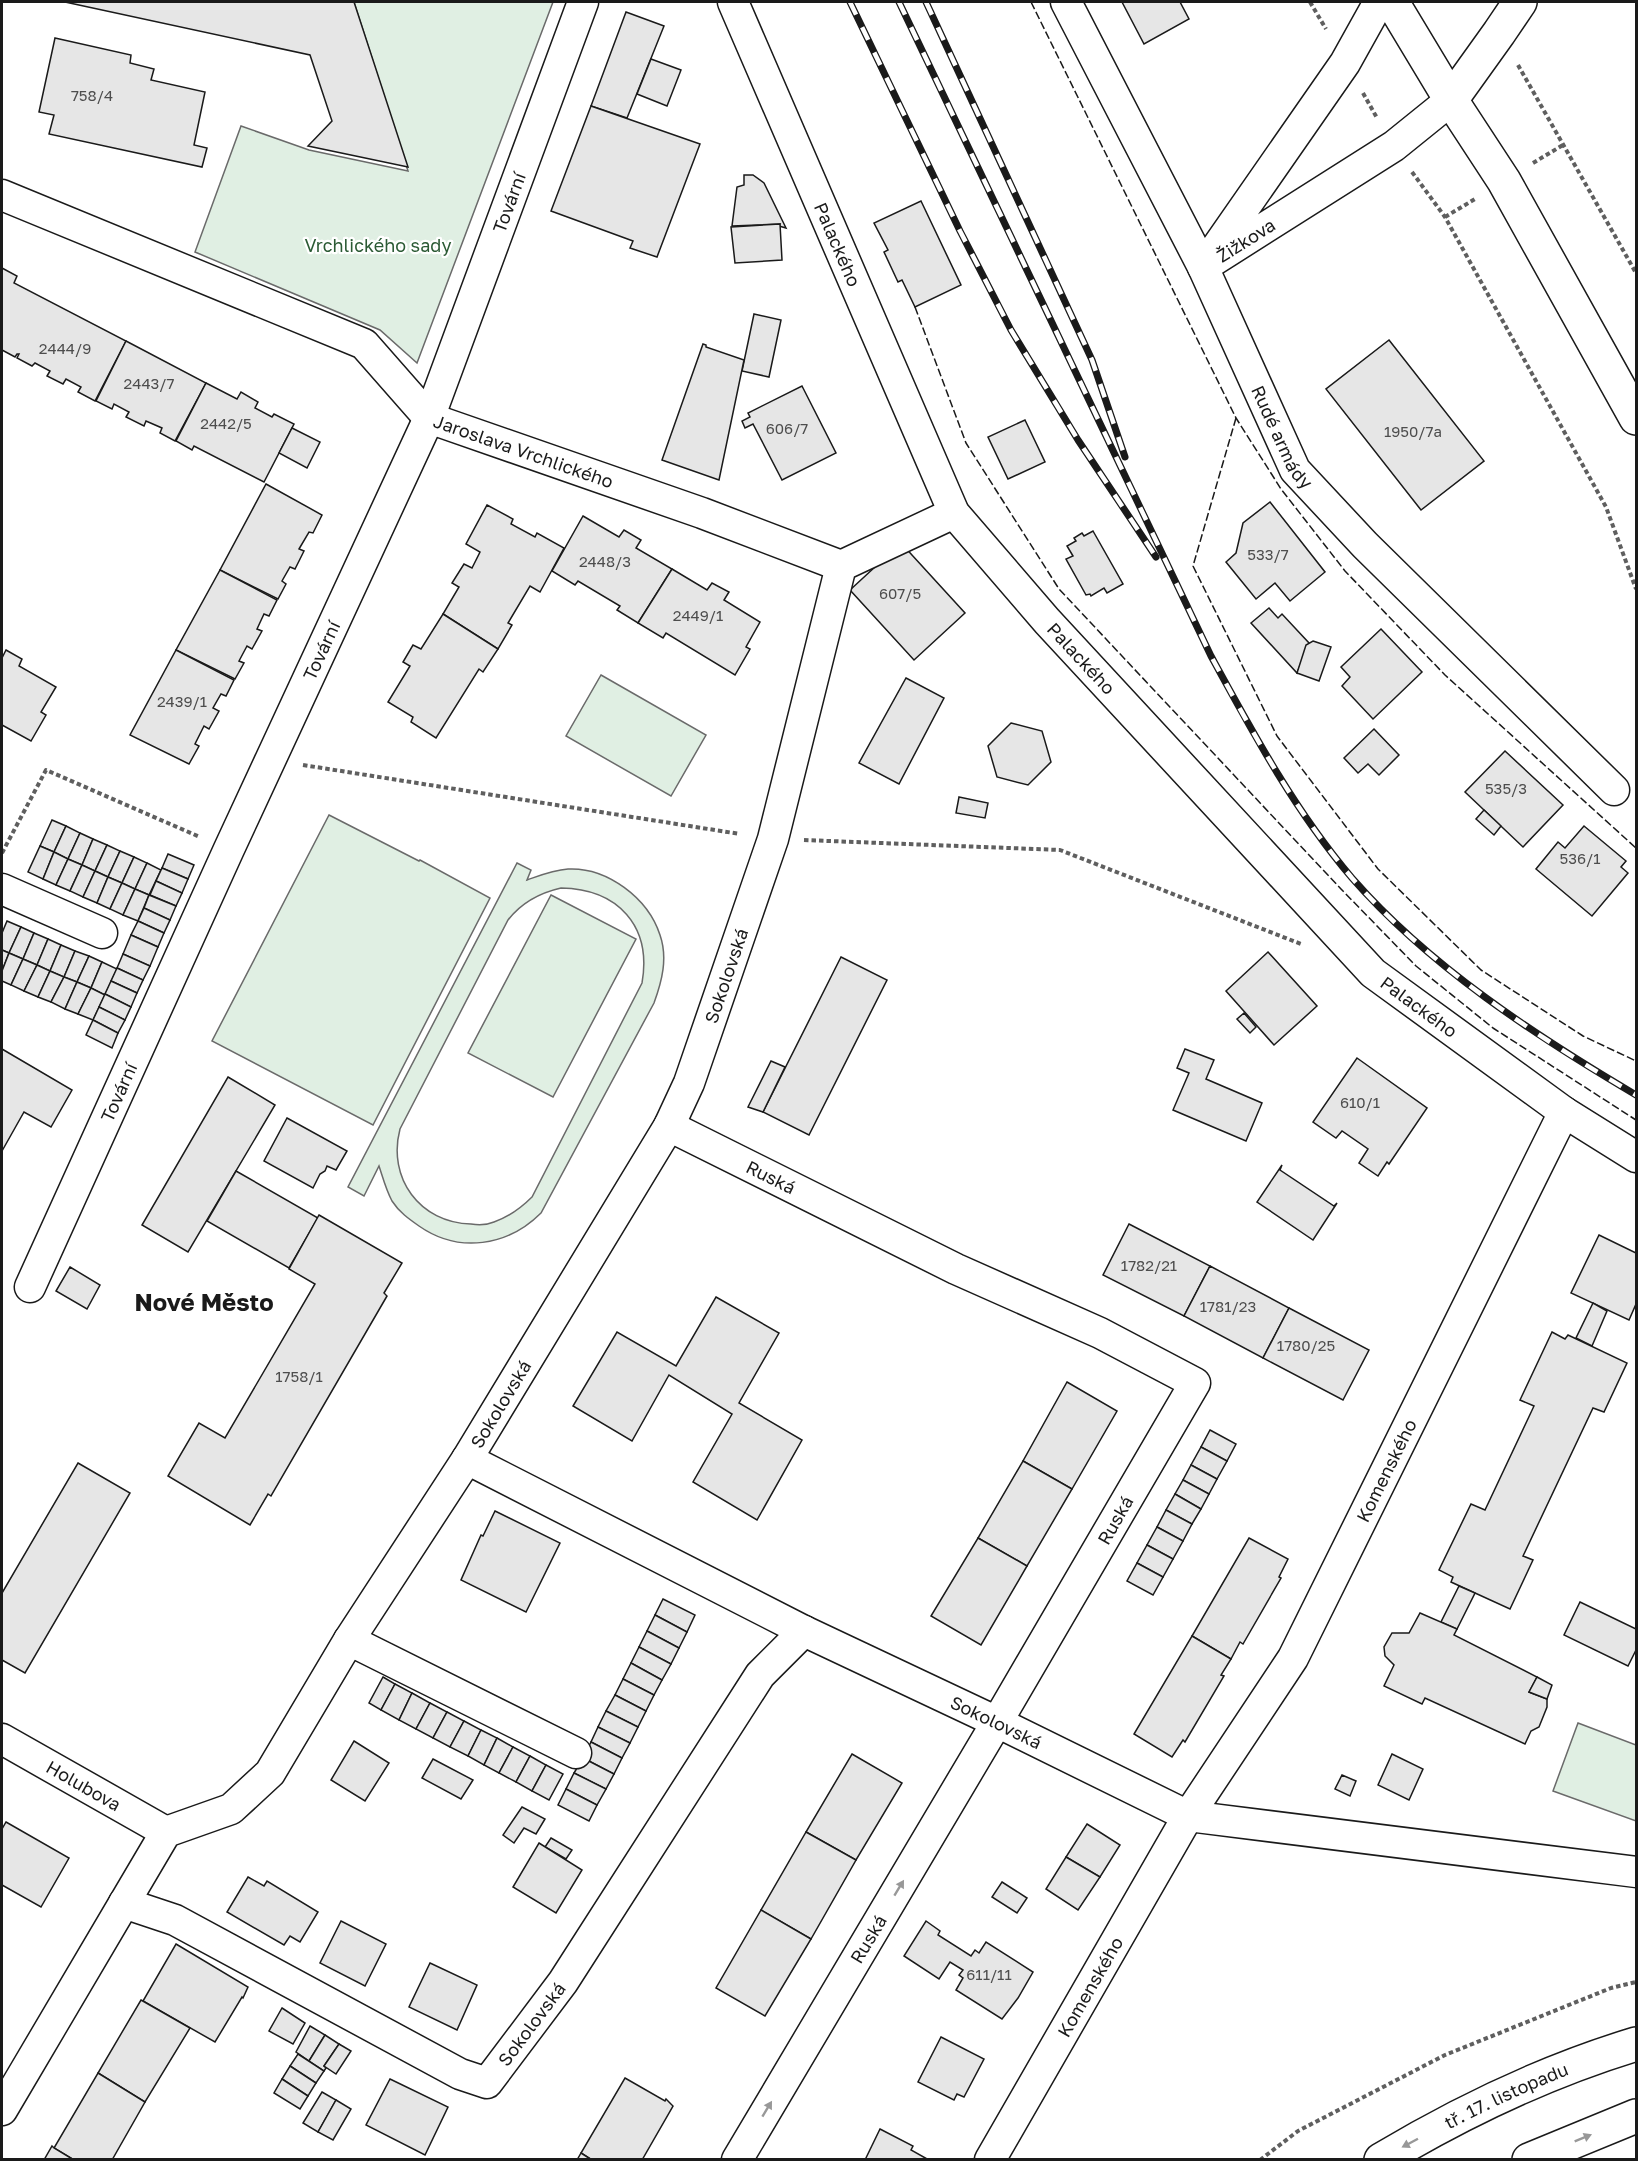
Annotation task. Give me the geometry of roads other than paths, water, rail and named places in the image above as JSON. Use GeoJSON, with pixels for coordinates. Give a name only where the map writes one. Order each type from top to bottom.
{"type":"FeatureCollection","features":[{"type":"Feature","properties":{"kind":"main road"},"geometry":{"type":"LineString","coordinates":[[1392,2],[1451,100],[1504,181],[1636,418]]}},
{"type":"Feature","properties":{"kind":"main road","name":"Žižkova"},"geometry":{"type":"LineString","coordinates":[[1451,100],[1520,2]]}},
{"type":"Feature","properties":{"kind":"main road","name":"tř. 17. listopadu"},"geometry":{"type":"LineString","coordinates":[[1381,2160],[1486,2103],[1558,2072],[1636,2044]]}},
{"type":"Feature","properties":{"kind":"main road"},"geometry":{"type":"LineString","coordinates":[[1529,2160],[1636,2116]]}},
{"type":"Feature","properties":{"kind":"street","name":"Tovární"},"geometry":{"type":"LineString","coordinates":[[30,1287],[229,849],[429,418],[583,2]]}},
{"type":"Feature","properties":{"kind":"street","name":"Palackého"},"geometry":{"type":"LineString","coordinates":[[733,2],[954,513],[1047,621],[1373,973],[1564,1112],[1636,1157]]}},
{"type":"Feature","properties":{"kind":"street","name":"Rudé armády"},"geometry":{"type":"LineString","coordinates":[[1066,2],[1203,267],[1295,470],[1365,545],[1614,790]]}},
{"type":"Feature","properties":{"kind":"street","name":"Žižkova"},"geometry":{"type":"LineString","coordinates":[[1203,267],[1345,63],[1379,2]]}},
{"type":"Feature","properties":{"kind":"street","name":"Žižkova"},"geometry":{"type":"LineString","coordinates":[[1203,267],[1394,146],[1451,100]]}},
{"type":"Feature","properties":{"kind":"street","name":"Jaroslava Vrchlického"},"geometry":{"type":"LineString","coordinates":[[2,195],[364,344],[429,418],[702,513],[841,566]]}},
{"type":"Feature","properties":{"kind":"street"},"geometry":{"type":"LineString","coordinates":[[841,566],[954,513]]}},
{"type":"Feature","properties":{"kind":"street","name":"Sokolovská"},"geometry":{"type":"LineString","coordinates":[[166,1832],[231,1809],[270,1773],[348,1640],[467,1460],[669,1126],[689,1083],[773,839],[841,566]]}},
{"type":"Feature","properties":{"kind":"street"},"geometry":{"type":"LineString","coordinates":[[2,889],[102,933]]}},
{"type":"Feature","properties":{"kind":"street","name":"Komenského"},"geometry":{"type":"LineString","coordinates":[[990,2160],[1188,1816],[1293,1658],[1564,1112]]}},
{"type":"Feature","properties":{"kind":"street","name":"Ruská"},"geometry":{"type":"LineString","coordinates":[[669,1126],[956,1269],[1100,1333],[1195,1383],[737,2160]]}},
{"type":"Feature","properties":{"kind":"street","name":"Sokolovská"},"geometry":{"type":"LineString","coordinates":[[467,1460],[804,1631],[1188,1816]]}},
{"type":"Feature","properties":{"kind":"street","name":"Sokolovská"},"geometry":{"type":"LineString","coordinates":[[124,1903],[175,1920],[460,2074],[487,2083],[563,1982],[760,1675],[804,1631]]}},
{"type":"Feature","properties":{"kind":"street"},"geometry":{"type":"LineString","coordinates":[[348,1640],[576,1753]]}},
{"type":"Feature","properties":{"kind":"street","name":"Holubova"},"geometry":{"type":"LineString","coordinates":[[2,1739],[166,1832]]}},
{"type":"Feature","properties":{"kind":"street"},"geometry":{"type":"LineString","coordinates":[[1188,1816],[1636,1872]]}},
{"type":"Feature","properties":{"kind":"street"},"geometry":{"type":"LineString","coordinates":[[2,2110],[166,1832]]}},
{"type":"Feature","properties":{"kind":"railway"},"geometry":{"type":"LineString","coordinates":[[850,2],[960,231],[1011,330],[1078,440],[1156,557]]}},
{"type":"Feature","properties":{"kind":"railway"},"geometry":{"type":"LineString","coordinates":[[899,2],[1211,656],[1293,799],[1352,878],[1415,941],[1449,970],[1522,1024],[1636,1095]]}},
{"type":"Feature","properties":{"kind":"railway"},"geometry":{"type":"LineString","coordinates":[[926,2],[1092,360],[1125,457]]}},
{"type":"Feature","properties":{"kind":"district","name":"Nové Město"},"geometry":{"type":"Point","coordinates":[204,1301]}},
{"type":"Feature","properties":{"kind":"park label","name":"Vrchlického sady"},"geometry":{"type":"Point","coordinates":[378,245]}}]}
